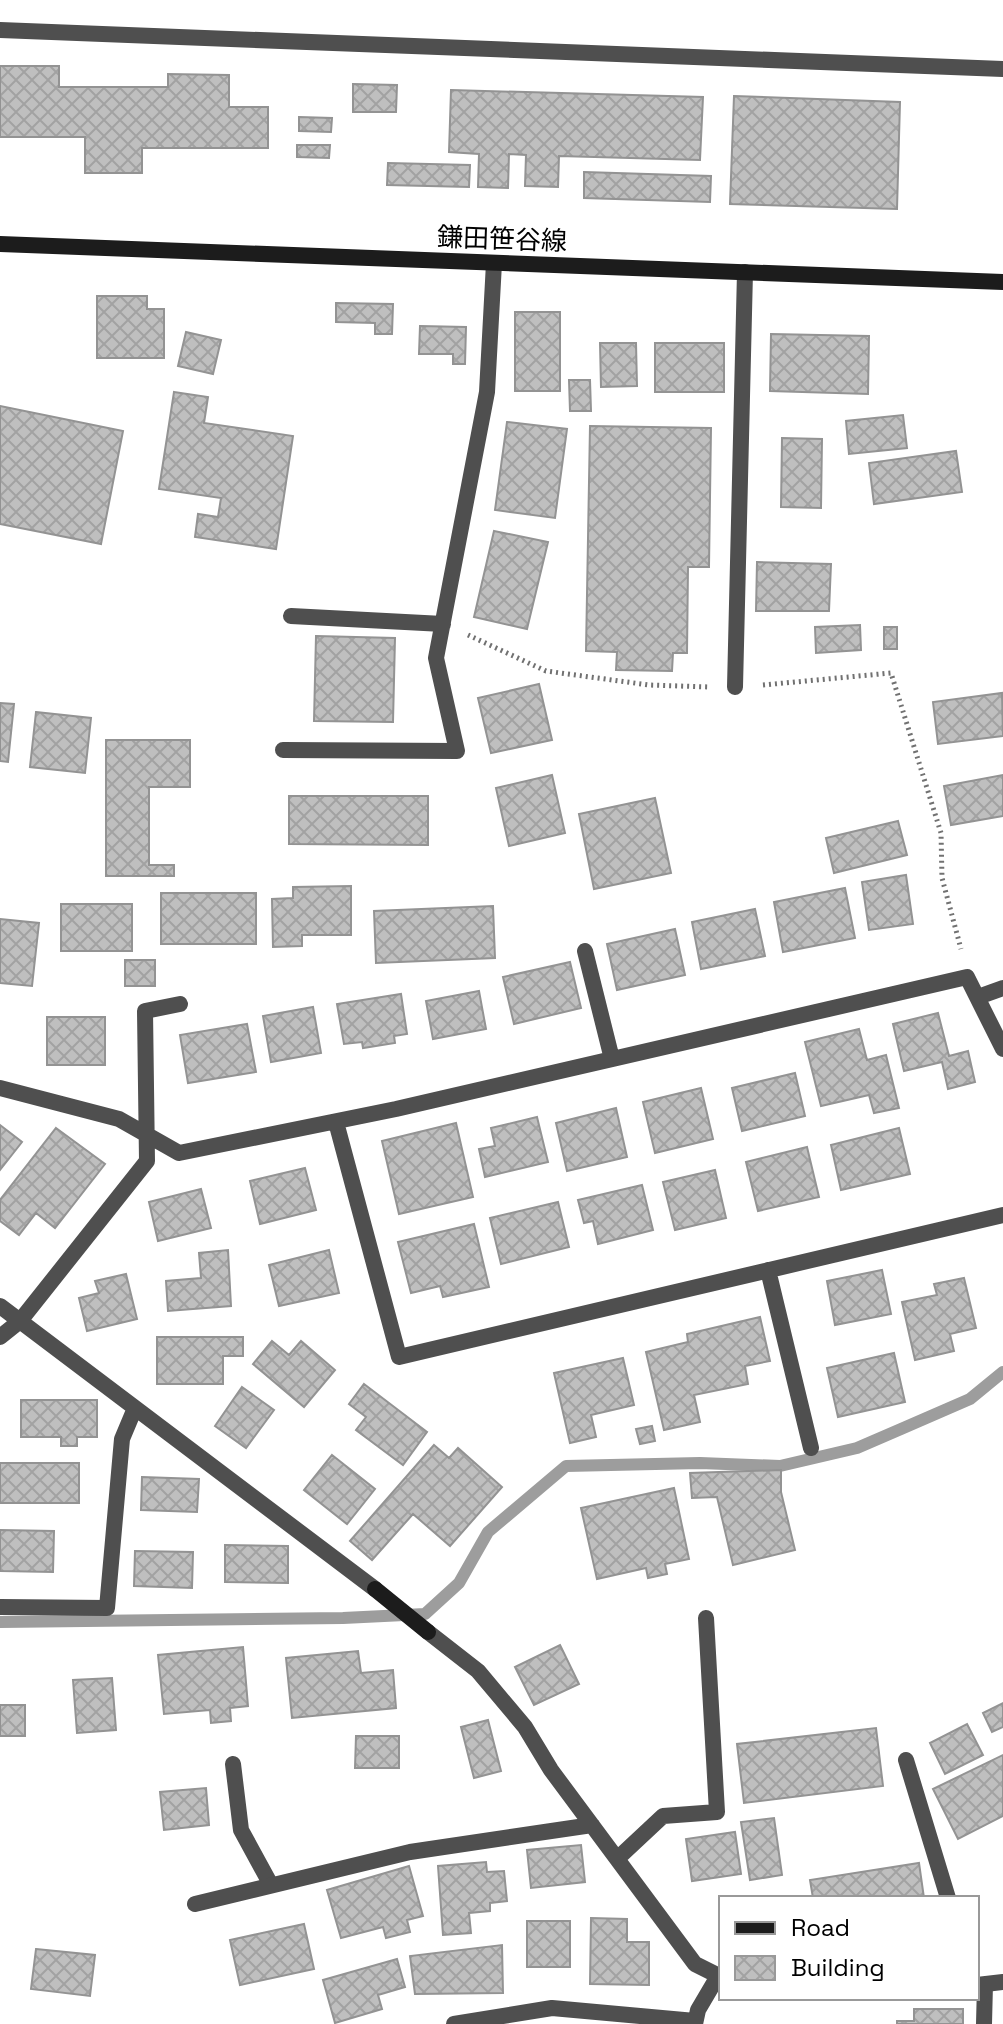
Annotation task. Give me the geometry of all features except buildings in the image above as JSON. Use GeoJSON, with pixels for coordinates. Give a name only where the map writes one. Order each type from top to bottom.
{"type":"FeatureCollection","features":[{"type":"Feature","properties":{"kind":"street"},"geometry":{"type":"LineString","coordinates":[[0,30],[1003,69]]}},
{"type":"Feature","properties":{"kind":"street","name":"鎌田笹谷線"},"geometry":{"type":"LineString","coordinates":[[0,244],[1003,282]]}},
{"type":"Feature","properties":{"kind":"street"},"geometry":{"type":"LineString","coordinates":[[283,750],[457,751],[436,658],[487,392],[494,263]]}},
{"type":"Feature","properties":{"kind":"street"},"geometry":{"type":"LineString","coordinates":[[735,687],[745,272]]}},
{"type":"Feature","properties":{"kind":"street"},"geometry":{"type":"LineString","coordinates":[[291,616],[443,624]]}},
{"type":"Feature","properties":{"kind":"street"},"geometry":{"type":"LineString","coordinates":[[585,951],[612,1059]]}},
{"type":"Feature","properties":{"kind":"street"},"geometry":{"type":"LineString","coordinates":[[0,1088],[119,1119],[179,1153],[336,1122],[967,977],[1003,1049]]}},
{"type":"Feature","properties":{"kind":"street"},"geometry":{"type":"LineString","coordinates":[[978,997],[1003,988]]}},
{"type":"Feature","properties":{"kind":"street"},"geometry":{"type":"LineString","coordinates":[[0,1337],[20,1321],[147,1161],[145,1011],[180,1004]]}},
{"type":"Feature","properties":{"kind":"street"},"geometry":{"type":"LineString","coordinates":[[336,1122],[399,1357],[1003,1215]]}},
{"type":"Feature","properties":{"kind":"street"},"geometry":{"type":"LineString","coordinates":[[768,1270],[811,1448]]}},
{"type":"Feature","properties":{"kind":"street"},"geometry":{"type":"LineString","coordinates":[[0,1306],[375,1589],[478,1671],[525,1727],[551,1770],[695,1964],[719,1976]]}},
{"type":"Feature","properties":{"kind":"street"},"geometry":{"type":"LineString","coordinates":[[0,1607],[107,1608],[122,1439],[135,1408]]}},
{"type":"Feature","properties":{"kind":"street"},"geometry":{"type":"LineString","coordinates":[[617,1859],[663,1816],[717,1812],[706,1618]]}},
{"type":"Feature","properties":{"kind":"street"},"geometry":{"type":"LineString","coordinates":[[906,1760],[947,1896]]}},
{"type":"Feature","properties":{"kind":"street"},"geometry":{"type":"LineString","coordinates":[[233,1764],[241,1830],[271,1885]]}},
{"type":"Feature","properties":{"kind":"street"},"geometry":{"type":"LineString","coordinates":[[195,1904],[410,1852],[592,1825]]}},
{"type":"Feature","properties":{"kind":"street"},"geometry":{"type":"LineString","coordinates":[[454,2024],[552,2008],[695,2023],[698,2010],[719,1978]]}},
{"type":"Feature","properties":{"kind":"street"},"geometry":{"type":"LineString","coordinates":[[984,2024],[981,1984],[1003,1982]]}},
{"type":"Feature","properties":{"kind":"path"},"geometry":{"type":"LineString","coordinates":[[443,624],[546,671],[649,685],[735,687],[891,673],[941,833],[942,878],[967,977]]}},
{"type":"Feature","properties":{"kind":"waterway"},"geometry":{"type":"LineString","coordinates":[[0,1622],[343,1618],[425,1614],[459,1583],[488,1532],[566,1466],[700,1463],[780,1466],[857,1448],[970,1399],[1003,1372]]}}]}
